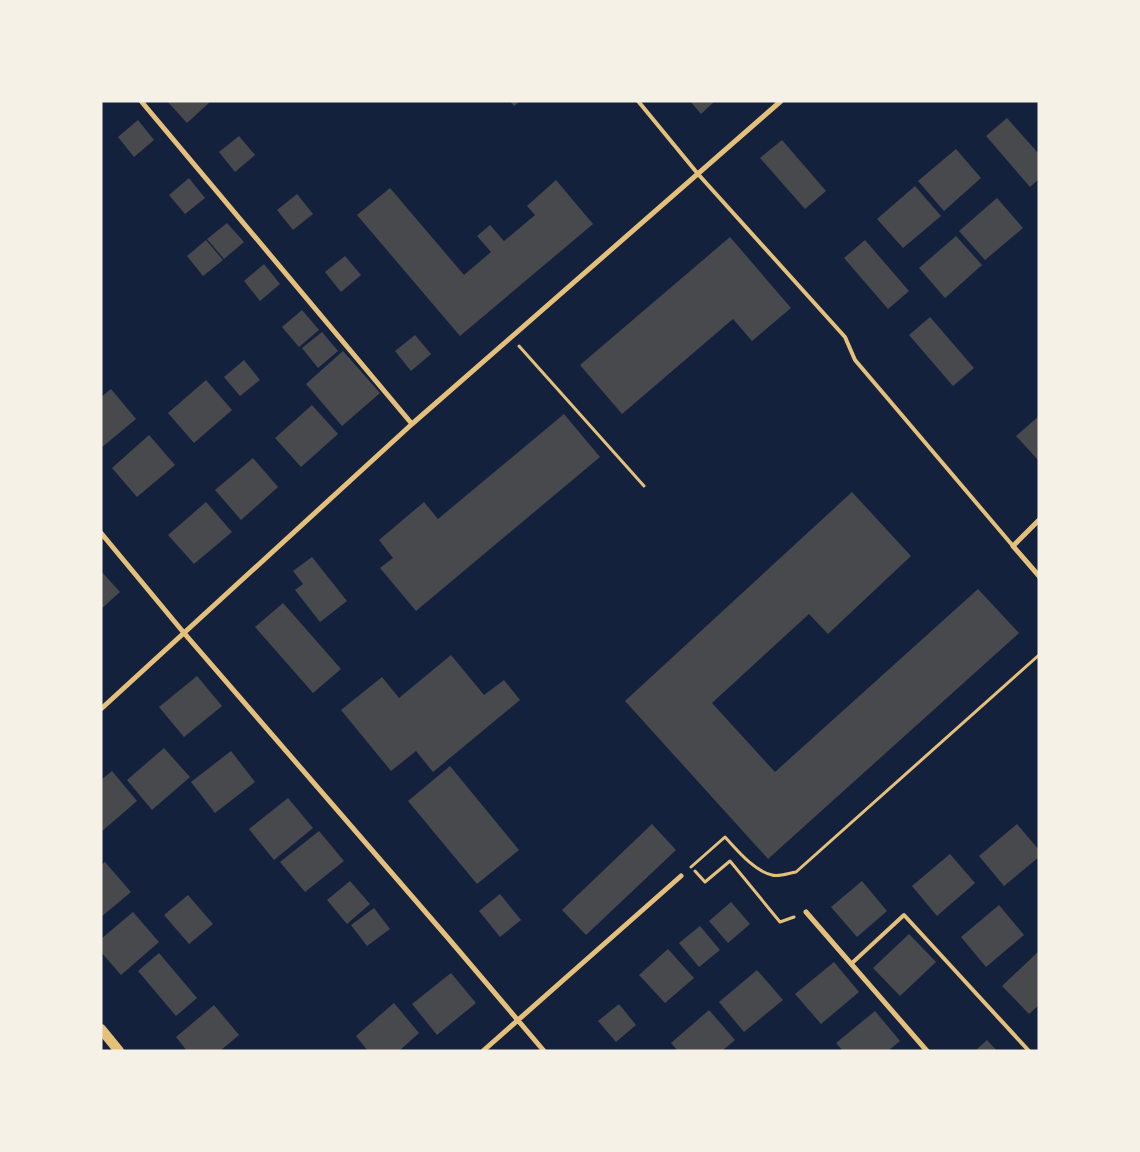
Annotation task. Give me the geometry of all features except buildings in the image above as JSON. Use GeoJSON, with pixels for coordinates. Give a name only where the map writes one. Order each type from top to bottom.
{"type":"FeatureCollection","features":[{"type":"Feature","properties":{"kind":"main road"},"geometry":{"type":"LineString","coordinates":[[101,1029],[119,1051]]}},
{"type":"Feature","properties":{"kind":"street"},"geometry":{"type":"LineString","coordinates":[[142,101],[412,424]]}},
{"type":"Feature","properties":{"kind":"street"},"geometry":{"type":"LineString","coordinates":[[101,709],[412,424],[781,101]]}},
{"type":"Feature","properties":{"kind":"street"},"geometry":{"type":"LineString","coordinates":[[1039,520],[1014,546],[1039,576]]}},
{"type":"Feature","properties":{"kind":"street"},"geometry":{"type":"LineString","coordinates":[[101,533],[184,633],[442,930],[544,1051]]}},
{"type":"Feature","properties":{"kind":"street"},"geometry":{"type":"LineString","coordinates":[[483,1051],[681,876]]}},
{"type":"Feature","properties":{"kind":"street"},"geometry":{"type":"LineString","coordinates":[[806,912],[927,1051]]}},
{"type":"Feature","properties":{"kind":"lane"},"geometry":{"type":"LineString","coordinates":[[638,101],[698,174],[846,337],[855,360],[1014,546]]}},
{"type":"Feature","properties":{"kind":"lane"},"geometry":{"type":"LineString","coordinates":[[851,964],[904,915],[1029,1051]]}},
{"type":"Feature","properties":{"kind":"path"},"geometry":{"type":"LineString","coordinates":[[511,337],[644,486]]}},
{"type":"Feature","properties":{"kind":"path"},"geometry":{"type":"LineString","coordinates":[[681,876],[725,837],[759,870],[773,876],[796,872],[1039,655]]}},
{"type":"Feature","properties":{"kind":"path"},"geometry":{"type":"LineString","coordinates":[[691,867],[705,882],[730,861],[780,922],[806,912]]}}]}
